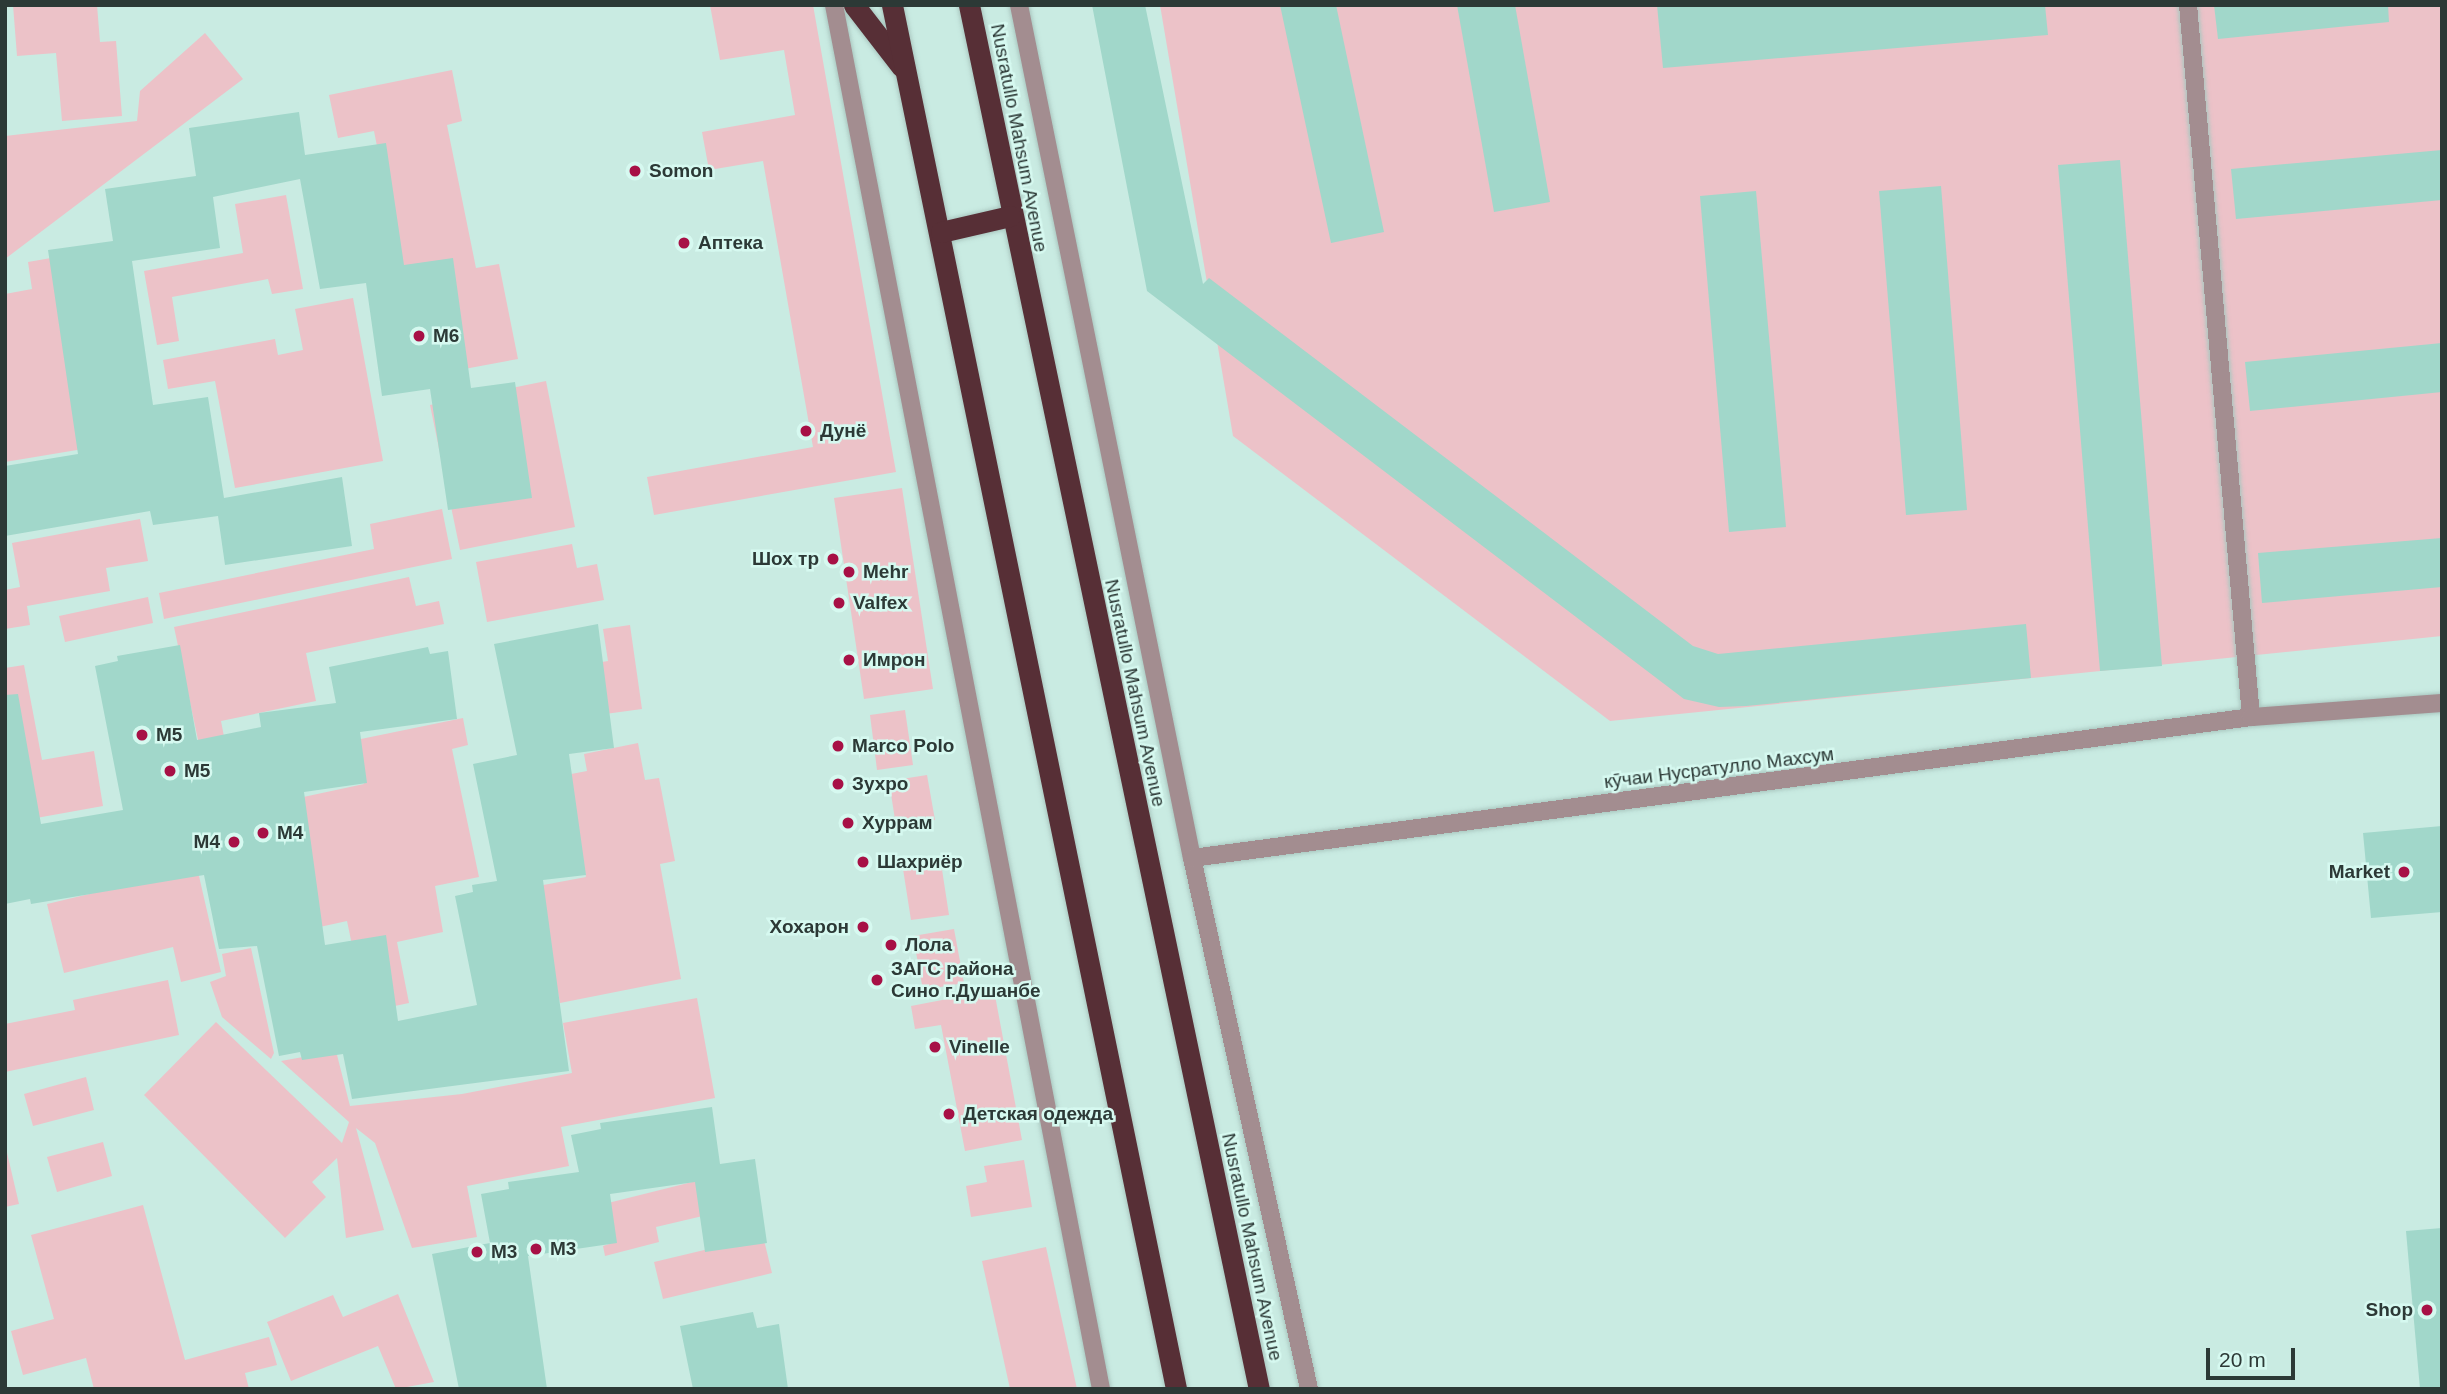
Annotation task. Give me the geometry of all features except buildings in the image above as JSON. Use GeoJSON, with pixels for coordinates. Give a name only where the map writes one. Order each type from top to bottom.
{"type":"FeatureCollection","features":[{"type":"Feature","properties":{"kind":"highway"},"geometry":{"type":"LineString","coordinates":[[854,5],[905,72]]}},
{"type":"Feature","properties":{"kind":"highway"},"geometry":{"type":"LineString","coordinates":[[892,5],[941,232],[1176,1389]]}},
{"type":"Feature","properties":{"kind":"highway","name":"Nusratullo Mahsum Avenue"},"geometry":{"type":"LineString","coordinates":[[969,5],[1010,216],[1259,1389]]}},
{"type":"Feature","properties":{"kind":"highway"},"geometry":{"type":"LineString","coordinates":[[979,51],[984,5]]}},
{"type":"Feature","properties":{"kind":"highway"},"geometry":{"type":"LineString","coordinates":[[941,232],[1010,216]]}},
{"type":"Feature","properties":{"kind":"street"},"geometry":{"type":"LineString","coordinates":[[834,5],[1101,1389]]}},
{"type":"Feature","properties":{"kind":"street"},"geometry":{"type":"LineString","coordinates":[[1019,5],[1192,858],[1309,1389]]}},
{"type":"Feature","properties":{"kind":"street"},"geometry":{"type":"LineString","coordinates":[[2188,5],[2251,717]]}},
{"type":"Feature","properties":{"kind":"street","name":"кӯчаи Нусратулло Махсум"},"geometry":{"type":"LineString","coordinates":[[1192,858],[2251,717],[2442,703]]}},
{"type":"Feature","properties":{"kind":"shaded area"},"geometry":{"type":"Polygon","coordinates":[[[13,5],[97,5],[100,42],[116,41],[122,116],[62,121],[56,53],[17,56],[13,5]]]}},
{"type":"Feature","properties":{"kind":"shaded area"},"geometry":{"type":"Polygon","coordinates":[[[710,5],[813,5],[896,472],[654,515],[647,477],[813,447],[763,161],[709,170],[702,132],[795,115],[784,50],[720,60],[710,5]]]}},
{"type":"Feature","properties":{"kind":"shaded area"},"geometry":{"type":"Polygon","coordinates":[[[1160,5],[2442,5],[2442,636],[1610,721],[1233,436],[1160,5]]]}},
{"type":"Feature","properties":{"kind":"shaded area"},"geometry":{"type":"Polygon","coordinates":[[[205,33],[243,79],[5,259],[5,136],[137,121],[140,91],[205,33]]]}},
{"type":"Feature","properties":{"kind":"shaded area"},"geometry":{"type":"Polygon","coordinates":[[[452,70],[462,121],[447,125],[476,268],[499,264],[518,359],[459,370],[437,261],[401,268],[374,131],[338,138],[329,95],[452,70]]]}},
{"type":"Feature","properties":{"kind":"shaded area"},"geometry":{"type":"Polygon","coordinates":[[[286,195],[303,289],[272,294],[268,279],[172,297],[179,341],[157,345],[144,271],[243,253],[235,204],[286,195]]]}},
{"type":"Feature","properties":{"kind":"shaded area"},"geometry":{"type":"Polygon","coordinates":[[[51,258],[83,449],[5,462],[5,294],[32,289],[28,262],[51,258]]]}},
{"type":"Feature","properties":{"kind":"shaded area"},"geometry":{"type":"Polygon","coordinates":[[[353,298],[383,461],[235,488],[215,381],[168,389],[163,360],[275,339],[278,355],[303,350],[295,309],[353,298]]]}},
{"type":"Feature","properties":{"kind":"shaded area"},"geometry":{"type":"Polygon","coordinates":[[[546,381],[575,527],[460,550],[430,405],[546,381]]]}},
{"type":"Feature","properties":{"kind":"shaded area"},"geometry":{"type":"Polygon","coordinates":[[[902,488],[933,689],[864,699],[834,498],[902,488]]]}},
{"type":"Feature","properties":{"kind":"shaded area"},"geometry":{"type":"Polygon","coordinates":[[[442,509],[452,559],[164,619],[159,593],[374,549],[370,524],[442,509]]]}},
{"type":"Feature","properties":{"kind":"shaded area"},"geometry":{"type":"Polygon","coordinates":[[[140,519],[148,561],[106,568],[110,591],[27,606],[30,625],[5,629],[5,590],[20,587],[12,543],[140,519]]]}},
{"type":"Feature","properties":{"kind":"shaded area"},"geometry":{"type":"Polygon","coordinates":[[[572,544],[577,568],[597,564],[604,600],[487,622],[476,562],[572,544]]]}},
{"type":"Feature","properties":{"kind":"shaded area"},"geometry":{"type":"Polygon","coordinates":[[[409,577],[416,606],[439,601],[444,624],[306,653],[316,701],[221,721],[229,763],[204,768],[174,627],[409,577]]]}},
{"type":"Feature","properties":{"kind":"shaded area"},"geometry":{"type":"Polygon","coordinates":[[[148,597],[153,623],[65,642],[59,616],[148,597]]]}},
{"type":"Feature","properties":{"kind":"shaded area"},"geometry":{"type":"Polygon","coordinates":[[[630,625],[642,709],[598,715],[590,664],[608,661],[603,629],[630,625]]]}},
{"type":"Feature","properties":{"kind":"shaded area"},"geometry":{"type":"Polygon","coordinates":[[[24,665],[42,760],[94,751],[103,806],[14,822],[5,771],[5,668],[24,665]]]}},
{"type":"Feature","properties":{"kind":"shaded area"},"geometry":{"type":"Polygon","coordinates":[[[905,710],[913,765],[877,770],[870,715],[905,710]]]}},
{"type":"Feature","properties":{"kind":"shaded area"},"geometry":{"type":"Polygon","coordinates":[[[463,718],[468,745],[452,749],[479,877],[435,886],[443,932],[397,942],[409,1003],[366,1012],[347,921],[306,930],[280,802],[364,784],[356,740],[463,718]]]}},
{"type":"Feature","properties":{"kind":"shaded area"},"geometry":{"type":"Polygon","coordinates":[[[638,743],[645,780],[659,778],[675,861],[660,864],[681,979],[560,1003],[538,886],[586,877],[566,775],[587,771],[584,754],[638,743]]]}},
{"type":"Feature","properties":{"kind":"shaded area"},"geometry":{"type":"Polygon","coordinates":[[[927,775],[935,820],[896,826],[889,781],[927,775]]]}},
{"type":"Feature","properties":{"kind":"shaded area"},"geometry":{"type":"Polygon","coordinates":[[[185,815],[221,972],[181,982],[173,947],[64,973],[47,904],[161,877],[185,815]]]}},
{"type":"Feature","properties":{"kind":"shaded area"},"geometry":{"type":"Polygon","coordinates":[[[941,863],[949,915],[911,920],[903,869],[941,863]]]}},
{"type":"Feature","properties":{"kind":"shaded area"},"geometry":{"type":"Polygon","coordinates":[[[954,929],[964,983],[923,990],[913,936],[954,929]]]}},
{"type":"Feature","properties":{"kind":"shaded area"},"geometry":{"type":"Polygon","coordinates":[[[251,948],[274,1053],[271,1059],[222,1017],[210,982],[226,976],[222,954],[251,948]]]}},
{"type":"Feature","properties":{"kind":"shaded area"},"geometry":{"type":"Polygon","coordinates":[[[168,980],[179,1035],[5,1072],[5,1024],[75,1010],[73,1000],[168,980]]]}},
{"type":"Feature","properties":{"kind":"shaded area"},"geometry":{"type":"Polygon","coordinates":[[[994,990],[1022,1140],[965,1151],[941,1025],[915,1029],[911,1006],[994,990]]]}},
{"type":"Feature","properties":{"kind":"shaded area"},"geometry":{"type":"Polygon","coordinates":[[[697,998],[715,1098],[561,1127],[569,1166],[467,1186],[477,1237],[412,1248],[375,1143],[356,1128],[384,1230],[346,1238],[337,1158],[312,1182],[326,1197],[285,1238],[144,1095],[216,1022],[342,1143],[349,1122],[281,1061],[336,1051],[350,1106],[462,1094],[572,1073],[563,1023],[697,998]]]}},
{"type":"Feature","properties":{"kind":"shaded area"},"geometry":{"type":"Polygon","coordinates":[[[86,1077],[94,1110],[33,1126],[24,1094],[86,1077]]]}},
{"type":"Feature","properties":{"kind":"shaded area"},"geometry":{"type":"Polygon","coordinates":[[[103,1142],[112,1176],[57,1192],[47,1157],[103,1142]]]}},
{"type":"Feature","properties":{"kind":"shaded area"},"geometry":{"type":"Polygon","coordinates":[[[5,1144],[19,1204],[5,1207],[5,1144]]]}},
{"type":"Feature","properties":{"kind":"shaded area"},"geometry":{"type":"Polygon","coordinates":[[[1024,1160],[1032,1207],[971,1217],[966,1186],[987,1182],[984,1166],[1024,1160]]]}},
{"type":"Feature","properties":{"kind":"shaded area"},"geometry":{"type":"Polygon","coordinates":[[[732,1172],[741,1207],[656,1227],[659,1242],[605,1256],[603,1246],[609,1244],[600,1205],[732,1172]]]}},
{"type":"Feature","properties":{"kind":"shaded area"},"geometry":{"type":"Polygon","coordinates":[[[143,1205],[185,1360],[269,1337],[277,1365],[245,1373],[249,1389],[94,1389],[86,1358],[23,1375],[11,1331],[54,1319],[31,1235],[143,1205]]]}},
{"type":"Feature","properties":{"kind":"shaded area"},"geometry":{"type":"Polygon","coordinates":[[[763,1236],[772,1273],[663,1299],[654,1262],[763,1236]]]}},
{"type":"Feature","properties":{"kind":"shaded area"},"geometry":{"type":"Polygon","coordinates":[[[1046,1247],[1077,1389],[1010,1389],[982,1261],[1046,1247]]]}},
{"type":"Feature","properties":{"kind":"shaded area"},"geometry":{"type":"Polygon","coordinates":[[[398,1294],[434,1382],[396,1389],[378,1346],[291,1381],[267,1322],[333,1295],[343,1317],[398,1294]]]}},
{"type":"Feature","properties":{"kind":"place","name":"Somon"},"geometry":{"type":"Point","coordinates":[635,171]}},
{"type":"Feature","properties":{"kind":"place","name":"Аптека"},"geometry":{"type":"Point","coordinates":[684,243]}},
{"type":"Feature","properties":{"kind":"place","name":"М6"},"geometry":{"type":"Point","coordinates":[419,336]}},
{"type":"Feature","properties":{"kind":"place","name":"Дунё"},"geometry":{"type":"Point","coordinates":[806,431]}},
{"type":"Feature","properties":{"kind":"place","name":"Шох тр"},"geometry":{"type":"Point","coordinates":[833,559]}},
{"type":"Feature","properties":{"kind":"place","name":"Mehr"},"geometry":{"type":"Point","coordinates":[849,572]}},
{"type":"Feature","properties":{"kind":"place","name":"Valfex"},"geometry":{"type":"Point","coordinates":[839,603]}},
{"type":"Feature","properties":{"kind":"place","name":"Имрон"},"geometry":{"type":"Point","coordinates":[849,660]}},
{"type":"Feature","properties":{"kind":"place","name":"M5"},"geometry":{"type":"Point","coordinates":[142,735]}},
{"type":"Feature","properties":{"kind":"place","name":"Marco Polo"},"geometry":{"type":"Point","coordinates":[838,746]}},
{"type":"Feature","properties":{"kind":"place","name":"М5"},"geometry":{"type":"Point","coordinates":[170,771]}},
{"type":"Feature","properties":{"kind":"place","name":"Зухро"},"geometry":{"type":"Point","coordinates":[838,784]}},
{"type":"Feature","properties":{"kind":"place","name":"Хуррам"},"geometry":{"type":"Point","coordinates":[848,823]}},
{"type":"Feature","properties":{"kind":"place","name":"М4"},"geometry":{"type":"Point","coordinates":[263,833]}},
{"type":"Feature","properties":{"kind":"place","name":"M4"},"geometry":{"type":"Point","coordinates":[234,842]}},
{"type":"Feature","properties":{"kind":"place","name":"Шахриёр"},"geometry":{"type":"Point","coordinates":[863,862]}},
{"type":"Feature","properties":{"kind":"place","name":"Market"},"geometry":{"type":"Point","coordinates":[2404,872]}},
{"type":"Feature","properties":{"kind":"place","name":"Хохарон"},"geometry":{"type":"Point","coordinates":[863,927]}},
{"type":"Feature","properties":{"kind":"place","name":"Лола"},"geometry":{"type":"Point","coordinates":[891,945]}},
{"type":"Feature","properties":{"kind":"place","name":"ЗАГС района Сино г.Душанбе"},"geometry":{"type":"Point","coordinates":[877,980]}},
{"type":"Feature","properties":{"kind":"place","name":"Vinelle"},"geometry":{"type":"Point","coordinates":[935,1047]}},
{"type":"Feature","properties":{"kind":"place","name":"Детская одежда"},"geometry":{"type":"Point","coordinates":[949,1114]}},
{"type":"Feature","properties":{"kind":"place","name":"М3"},"geometry":{"type":"Point","coordinates":[536,1249]}},
{"type":"Feature","properties":{"kind":"place","name":"M3"},"geometry":{"type":"Point","coordinates":[477,1252]}},
{"type":"Feature","properties":{"kind":"place","name":"Shop"},"geometry":{"type":"Point","coordinates":[2427,1310]}}]}
